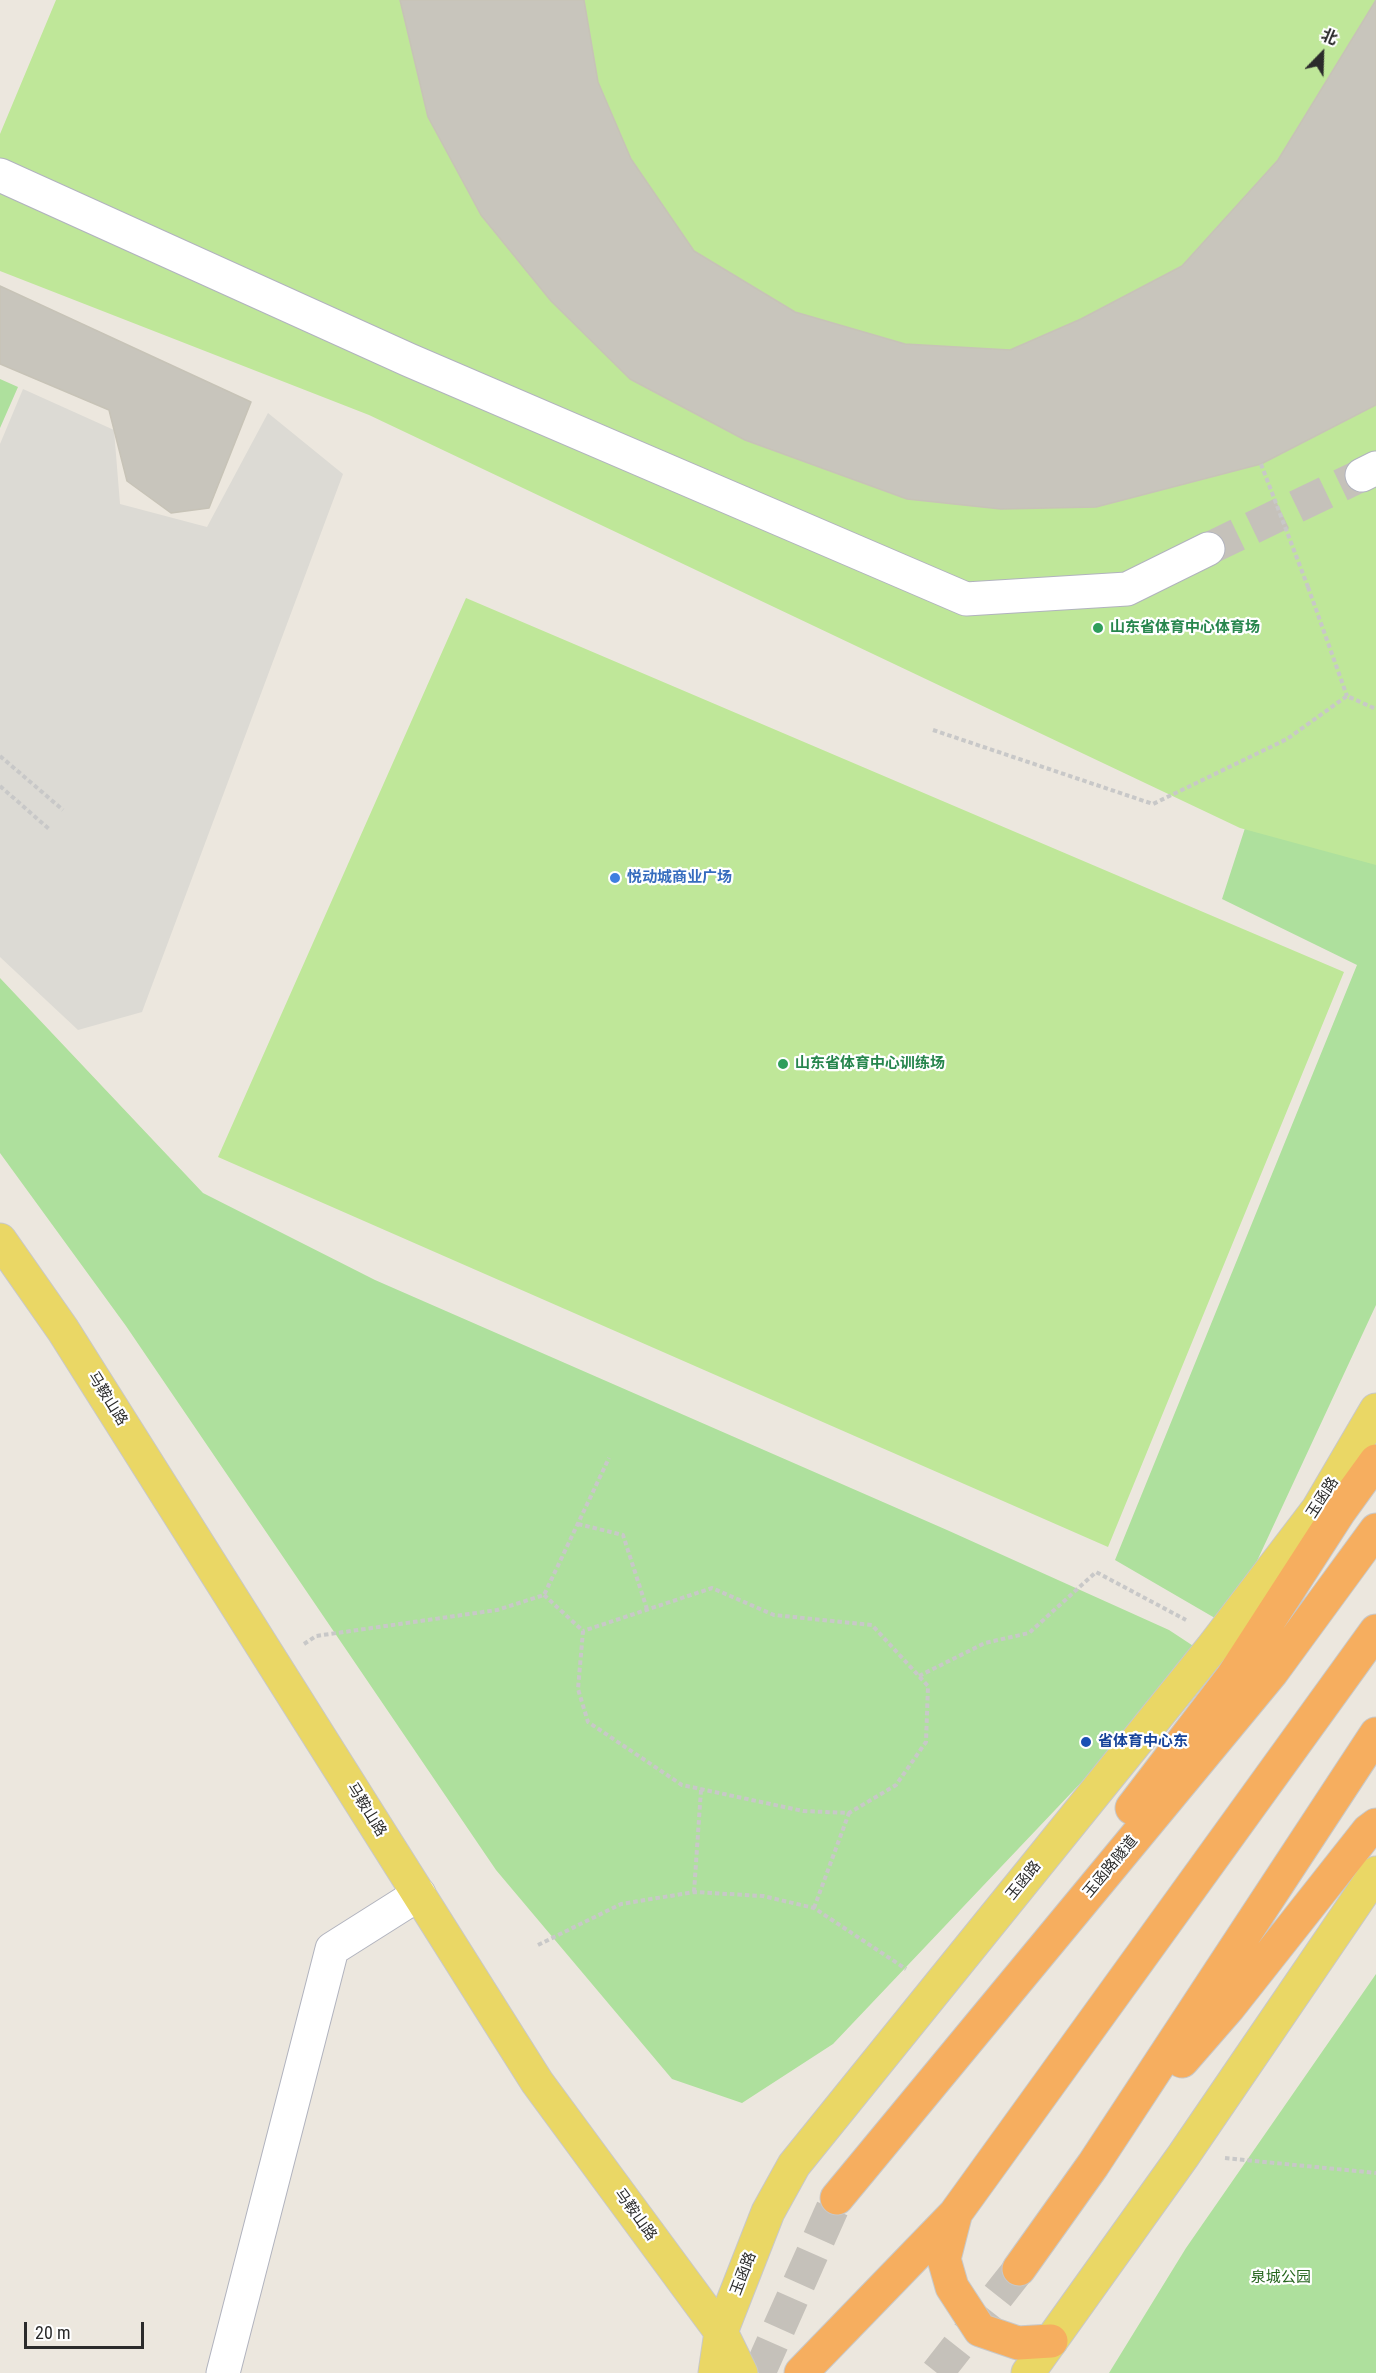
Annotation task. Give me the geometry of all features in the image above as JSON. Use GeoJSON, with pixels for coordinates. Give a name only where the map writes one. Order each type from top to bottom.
{"type":"FeatureCollection","features":[{"type":"Feature","properties":{"kind":"highway"},"geometry":{"type":"LineString","coordinates":[[907,2114],[949,2036],[1086,1869],[1233,1676],[1339,1512],[1376,1461]]}},
{"type":"Feature","properties":{"kind":"highway","name":"玉函路隧道"},"geometry":{"type":"LineString","coordinates":[[837,2198],[1272,1672],[1376,1530]]}},
{"type":"Feature","properties":{"kind":"highway"},"geometry":{"type":"LineString","coordinates":[[801,2373],[955,2214],[1376,1631]]}},
{"type":"Feature","properties":{"kind":"highway"},"geometry":{"type":"LineString","coordinates":[[1019,2269],[1093,2165],[1376,1734]]}},
{"type":"Feature","properties":{"kind":"highway"},"geometry":{"type":"LineString","coordinates":[[1093,2165],[1228,2007],[1305,1907],[1368,1831],[1376,1825]]}},
{"type":"Feature","properties":{"kind":"highway"},"geometry":{"type":"LineString","coordinates":[[955,2214],[944,2259],[952,2287],[980,2330],[1018,2343],[1051,2341]]}},
{"type":"Feature","properties":{"kind":"main road","name":"马鞍山路"},"geometry":{"type":"LineString","coordinates":[[0,1240],[63,1330],[537,2082],[721,2332],[741,2373]]}},
{"type":"Feature","properties":{"kind":"main road","name":"玉函路"},"geometry":{"type":"LineString","coordinates":[[715,2373],[721,2332],[768,2212],[794,2165],[1218,1639],[1318,1509],[1376,1410]]}},
{"type":"Feature","properties":{"kind":"main road"},"geometry":{"type":"LineString","coordinates":[[1028,2373],[1183,2156],[1376,1873]]}},
{"type":"Feature","properties":{"kind":"lane"},"geometry":{"type":"LineString","coordinates":[[0,175],[409,360],[966,599],[1127,589],[1208,549]]}},
{"type":"Feature","properties":{"kind":"lane"},"geometry":{"type":"LineString","coordinates":[[223,2373],[332,1949],[419,1894]]}},
{"type":"Feature","properties":{"kind":"path"},"geometry":{"type":"LineString","coordinates":[[1261,464],[1347,696],[1376,709]]}},
{"type":"Feature","properties":{"kind":"path"},"geometry":{"type":"LineString","coordinates":[[933,730],[1153,804],[1287,739],[1347,696]]}},
{"type":"Feature","properties":{"kind":"path"},"geometry":{"type":"LineString","coordinates":[[0,756],[63,810]]}},
{"type":"Feature","properties":{"kind":"path"},"geometry":{"type":"LineString","coordinates":[[0,786],[49,829]]}},
{"type":"Feature","properties":{"kind":"path"},"geometry":{"type":"LineString","coordinates":[[273,1663],[316,1636],[498,1610],[544,1595],[609,1458]]}},
{"type":"Feature","properties":{"kind":"path"},"geometry":{"type":"LineString","coordinates":[[578,1524],[623,1535],[647,1610]]}},
{"type":"Feature","properties":{"kind":"path"},"geometry":{"type":"LineString","coordinates":[[920,1676],[985,1643],[1029,1633],[1096,1572],[1218,1639]]}},
{"type":"Feature","properties":{"kind":"path"},"geometry":{"type":"LineString","coordinates":[[712,1588],[774,1615],[872,1625],[928,1686],[926,1742],[896,1785],[849,1813],[803,1811],[682,1785],[588,1722],[578,1689],[583,1632],[712,1588]]}},
{"type":"Feature","properties":{"kind":"path"},"geometry":{"type":"LineString","coordinates":[[544,1595],[583,1632]]}},
{"type":"Feature","properties":{"kind":"path"},"geometry":{"type":"LineString","coordinates":[[694,1892],[701,1790]]}},
{"type":"Feature","properties":{"kind":"path"},"geometry":{"type":"LineString","coordinates":[[814,1908],[849,1813]]}},
{"type":"Feature","properties":{"kind":"path"},"geometry":{"type":"LineString","coordinates":[[538,1945],[621,1904],[694,1892],[763,1896],[814,1908],[936,1989]]}},
{"type":"Feature","properties":{"kind":"path"},"geometry":{"type":"LineString","coordinates":[[1225,2158],[1376,2173]]}},
{"type":"Feature","properties":{"kind":"green space","name":"山东省体育中心体育场"},"geometry":{"type":"Polygon","coordinates":[[[56,0],[1376,0],[1376,865],[1240,828],[369,415],[0,271],[0,134],[56,0]]]}},
{"type":"Feature","properties":{"kind":"green space"},"geometry":{"type":"Polygon","coordinates":[[[0,379],[18,387],[0,428],[0,379]]]}},
{"type":"Feature","properties":{"kind":"green space","name":"山东省体育中心训练场"},"geometry":{"type":"Polygon","coordinates":[[[466,598],[1344,972],[1108,1547],[218,1157],[466,598]]]}},
{"type":"Feature","properties":{"kind":"green space"},"geometry":{"type":"Polygon","coordinates":[[[1258,788],[1376,801],[1376,1305],[1237,1604],[1220,1621],[1115,1560],[1357,965],[1222,899],[1258,788]]]}},
{"type":"Feature","properties":{"kind":"green space"},"geometry":{"type":"Polygon","coordinates":[[[0,978],[203,1193],[375,1280],[947,1530],[1169,1630],[1204,1653],[833,2044],[742,2103],[672,2079],[496,1870],[126,1326],[0,1153],[0,978]]]}},
{"type":"Feature","properties":{"kind":"green space","name":"泉城公园"},"geometry":{"type":"Polygon","coordinates":[[[1376,1974],[1376,2373],[1109,2373],[1186,2248],[1376,1974]]]}},
{"type":"Feature","properties":{"kind":"shaded area"},"geometry":{"type":"Polygon","coordinates":[[[23,389],[114,430],[120,504],[207,527],[268,413],[343,474],[142,1012],[78,1030],[0,957],[0,444],[23,389]]]}},
{"type":"Feature","properties":{"kind":"building"},"geometry":{"type":"Polygon","coordinates":[[[400,0],[584,0],[598,82],[631,159],[694,251],[795,312],[905,344],[1010,350],[1081,319],[1182,266],[1278,160],[1376,0],[1376,405],[1261,464],[1096,507],[1001,509],[907,499],[745,440],[630,379],[551,301],[481,215],[428,117],[400,0]]]}},
{"type":"Feature","properties":{"kind":"building"},"geometry":{"type":"Polygon","coordinates":[[[0,286],[251,402],[209,508],[171,513],[127,481],[109,410],[0,364],[0,286]]]}},
{"type":"Feature","properties":{"kind":"tunnel"},"geometry":{"type":"LineString","coordinates":[[1208,549],[1362,475]]}},
{"type":"Feature","properties":{"kind":"tunnel"},"geometry":{"type":"LineString","coordinates":[[759,2373],[837,2198]]}},
{"type":"Feature","properties":{"kind":"tunnel"},"geometry":{"type":"LineString","coordinates":[[937,2373],[1019,2269]]}},
{"type":"Feature","properties":{"kind":"place","name":"山东省体育中心体育场"},"geometry":{"type":"Point","coordinates":[1098,628]}},
{"type":"Feature","properties":{"kind":"place","name":"悦动城商业广场"},"geometry":{"type":"Point","coordinates":[615,878]}},
{"type":"Feature","properties":{"kind":"place","name":"山东省体育中心训练场"},"geometry":{"type":"Point","coordinates":[783,1064]}},
{"type":"Feature","properties":{"kind":"place","name":"省体育中心东"},"geometry":{"type":"Point","coordinates":[1086,1742]}}]}
